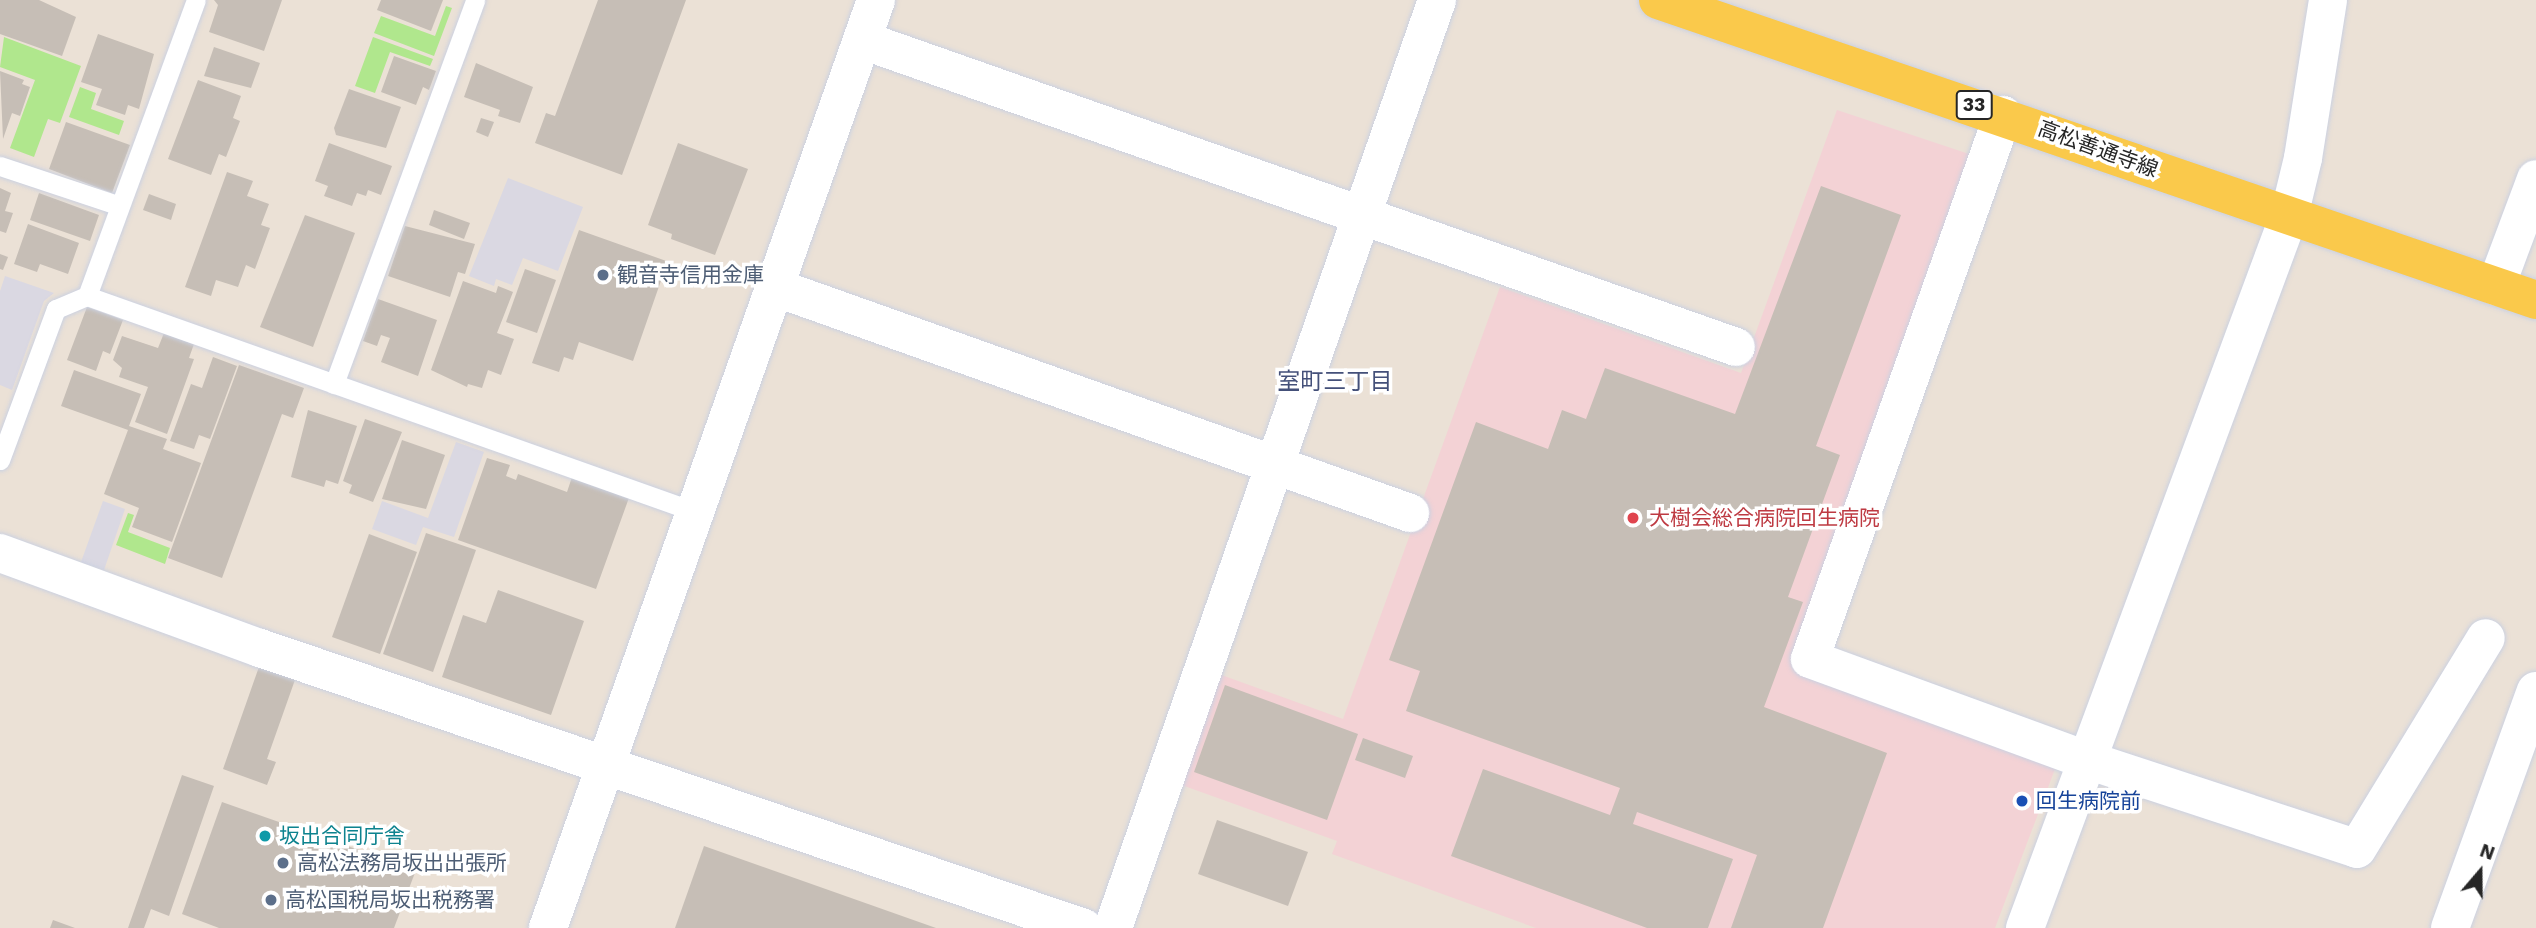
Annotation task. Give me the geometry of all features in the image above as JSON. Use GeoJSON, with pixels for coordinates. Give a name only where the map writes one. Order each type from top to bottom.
{"type":"FeatureCollection","features":[{"type":"Feature","properties":{"kind":"main road","name":"高松善通寺線"},"geometry":{"type":"LineString","coordinates":[[1658,0],[2003,115],[2536,300]]}},
{"type":"Feature","properties":{"kind":"street"},"geometry":{"type":"LineString","coordinates":[[548,928],[865,41],[876,0]]}},
{"type":"Feature","properties":{"kind":"street"},"geometry":{"type":"LineString","coordinates":[[1113,928],[1272,464],[1437,0]]}},
{"type":"Feature","properties":{"kind":"street"},"geometry":{"type":"LineString","coordinates":[[2025,928],[2084,760],[2289,216],[2303,158],[2328,0]]}},
{"type":"Feature","properties":{"kind":"street"},"geometry":{"type":"LineString","coordinates":[[865,41],[1736,347]]}},
{"type":"Feature","properties":{"kind":"street"},"geometry":{"type":"LineString","coordinates":[[2003,115],[1810,659],[2084,760],[2357,849],[2486,638]]}},
{"type":"Feature","properties":{"kind":"street"},"geometry":{"type":"LineString","coordinates":[[2496,286],[2536,179]]}},
{"type":"Feature","properties":{"kind":"street"},"geometry":{"type":"LineString","coordinates":[[777,288],[1410,513]]}},
{"type":"Feature","properties":{"kind":"street"},"geometry":{"type":"LineString","coordinates":[[0,553],[273,652],[1084,928]]}},
{"type":"Feature","properties":{"kind":"street"},"geometry":{"type":"LineString","coordinates":[[2449,928],[2536,691]]}},
{"type":"Feature","properties":{"kind":"lane"},"geometry":{"type":"LineString","coordinates":[[87,296],[196,0]]}},
{"type":"Feature","properties":{"kind":"lane"},"geometry":{"type":"LineString","coordinates":[[334,384],[475,0]]}},
{"type":"Feature","properties":{"kind":"lane"},"geometry":{"type":"LineString","coordinates":[[0,166],[120,206]]}},
{"type":"Feature","properties":{"kind":"lane"},"geometry":{"type":"LineString","coordinates":[[0,460],[56,309],[87,296],[696,512]]}},
{"type":"Feature","properties":{"kind":"shaded area","name":"大樹会総合病院回生病院"},"geometry":{"type":"Polygon","coordinates":[[[1837,110],[1978,157],[1800,663],[2058,761],[1995,928],[1536,928],[1332,854],[1337,841],[1176,783],[1216,673],[1343,719],[1500,287],[1741,373],[1837,110]]]}},
{"type":"Feature","properties":{"kind":"shaded area"},"geometry":{"type":"Polygon","coordinates":[[[508,178],[583,207],[558,271],[523,258],[512,285],[496,279],[494,286],[469,276],[508,178]]]}},
{"type":"Feature","properties":{"kind":"shaded area"},"geometry":{"type":"Polygon","coordinates":[[[5,276],[54,293],[44,301],[12,390],[0,385],[0,291],[5,276]]]}},
{"type":"Feature","properties":{"kind":"shaded area"},"geometry":{"type":"Polygon","coordinates":[[[456,442],[484,452],[454,537],[423,527],[416,545],[372,529],[382,501],[428,518],[456,442]]]}},
{"type":"Feature","properties":{"kind":"shaded area"},"geometry":{"type":"Polygon","coordinates":[[[103,501],[125,509],[104,570],[81,562],[103,501]]]}},
{"type":"Feature","properties":{"kind":"green space"},"geometry":{"type":"Polygon","coordinates":[[[446,6],[452,8],[434,56],[374,33],[381,16],[435,36],[446,6]]]}},
{"type":"Feature","properties":{"kind":"green space"},"geometry":{"type":"Polygon","coordinates":[[[4,37],[81,66],[60,123],[48,119],[34,157],[10,148],[35,80],[0,67],[4,37]]]}},
{"type":"Feature","properties":{"kind":"green space"},"geometry":{"type":"Polygon","coordinates":[[[373,37],[433,59],[430,66],[390,52],[375,93],[355,86],[373,37]]]}},
{"type":"Feature","properties":{"kind":"green space"},"geometry":{"type":"Polygon","coordinates":[[[80,87],[96,93],[91,109],[124,121],[119,135],[69,117],[80,87]]]}},
{"type":"Feature","properties":{"kind":"green space"},"geometry":{"type":"Polygon","coordinates":[[[128,513],[134,515],[128,532],[170,548],[165,564],[116,545],[128,513]]]}},
{"type":"Feature","properties":{"kind":"building"},"geometry":{"type":"Polygon","coordinates":[[[0,0],[39,0],[76,17],[62,56],[0,34],[0,0]]]}},
{"type":"Feature","properties":{"kind":"building"},"geometry":{"type":"Polygon","coordinates":[[[214,0],[282,0],[264,51],[209,32],[218,5],[214,0]]]}},
{"type":"Feature","properties":{"kind":"building"},"geometry":{"type":"Polygon","coordinates":[[[381,0],[443,0],[431,31],[377,10],[381,0]]]}},
{"type":"Feature","properties":{"kind":"building"},"geometry":{"type":"Polygon","coordinates":[[[598,0],[686,0],[622,175],[535,143],[546,113],[555,116],[598,0]]]}},
{"type":"Feature","properties":{"kind":"building"},"geometry":{"type":"Polygon","coordinates":[[[98,34],[154,54],[139,109],[128,105],[125,115],[96,105],[102,89],[81,82],[98,34]]]}},
{"type":"Feature","properties":{"kind":"building"},"geometry":{"type":"Polygon","coordinates":[[[214,47],[260,63],[251,88],[204,76],[214,47]]]}},
{"type":"Feature","properties":{"kind":"building"},"geometry":{"type":"Polygon","coordinates":[[[394,56],[436,71],[429,90],[423,87],[416,105],[381,92],[394,56]]]}},
{"type":"Feature","properties":{"kind":"building"},"geometry":{"type":"Polygon","coordinates":[[[476,63],[533,87],[520,123],[498,116],[500,110],[464,97],[476,63]]]}},
{"type":"Feature","properties":{"kind":"building"},"geometry":{"type":"Polygon","coordinates":[[[0,71],[24,80],[22,84],[30,87],[20,116],[12,113],[3,139],[0,71]]]}},
{"type":"Feature","properties":{"kind":"building"},"geometry":{"type":"Polygon","coordinates":[[[198,80],[241,96],[233,118],[240,121],[226,157],[219,154],[211,175],[168,159],[198,80]]]}},
{"type":"Feature","properties":{"kind":"building"},"geometry":{"type":"Polygon","coordinates":[[[349,89],[401,107],[386,148],[336,135],[334,128],[349,89]]]}},
{"type":"Feature","properties":{"kind":"building"},"geometry":{"type":"Polygon","coordinates":[[[481,118],[494,122],[488,137],[476,132],[481,118]]]}},
{"type":"Feature","properties":{"kind":"building"},"geometry":{"type":"Polygon","coordinates":[[[66,122],[130,145],[112,193],[49,169],[66,122]]]}},
{"type":"Feature","properties":{"kind":"building"},"geometry":{"type":"Polygon","coordinates":[[[329,143],[392,166],[381,195],[368,190],[366,196],[357,193],[352,206],[324,196],[328,186],[315,181],[329,143]]]}},
{"type":"Feature","properties":{"kind":"building"},"geometry":{"type":"Polygon","coordinates":[[[678,143],[748,169],[715,255],[671,239],[672,234],[648,225],[678,143]]]}},
{"type":"Feature","properties":{"kind":"building"},"geometry":{"type":"Polygon","coordinates":[[[227,172],[253,181],[247,196],[269,204],[261,225],[270,228],[255,269],[246,265],[238,287],[216,280],[211,296],[185,287],[227,172]]]}},
{"type":"Feature","properties":{"kind":"building"},"geometry":{"type":"Polygon","coordinates":[[[1821,186],[1901,215],[1816,446],[1840,455],[1788,597],[1803,602],[1764,707],[1887,753],[1823,928],[1731,928],[1757,855],[1637,812],[1633,824],[1733,859],[1708,928],[1647,928],[1451,856],[1483,769],[1610,815],[1620,788],[1406,711],[1420,671],[1389,660],[1476,422],[1548,449],[1562,410],[1586,419],[1605,368],[1735,414],[1821,186]]]}},
{"type":"Feature","properties":{"kind":"building"},"geometry":{"type":"Polygon","coordinates":[[[0,188],[11,193],[5,211],[13,213],[6,233],[0,231],[0,188]]]}},
{"type":"Feature","properties":{"kind":"building"},"geometry":{"type":"Polygon","coordinates":[[[39,193],[99,215],[90,241],[30,220],[39,193]]]}},
{"type":"Feature","properties":{"kind":"building"},"geometry":{"type":"Polygon","coordinates":[[[149,194],[176,204],[171,220],[143,210],[149,194]]]}},
{"type":"Feature","properties":{"kind":"building"},"geometry":{"type":"Polygon","coordinates":[[[434,210],[470,223],[464,239],[429,225],[434,210]]]}},
{"type":"Feature","properties":{"kind":"building"},"geometry":{"type":"Polygon","coordinates":[[[305,215],[355,233],[313,347],[260,327],[305,215]]]}},
{"type":"Feature","properties":{"kind":"building"},"geometry":{"type":"Polygon","coordinates":[[[28,224],[79,243],[68,274],[40,264],[37,272],[14,264],[28,224]]]}},
{"type":"Feature","properties":{"kind":"building"},"geometry":{"type":"Polygon","coordinates":[[[405,226],[475,244],[465,274],[458,272],[450,297],[388,276],[405,226]]]}},
{"type":"Feature","properties":{"kind":"building"},"geometry":{"type":"Polygon","coordinates":[[[579,230],[686,268],[682,279],[664,272],[633,361],[579,342],[573,360],[564,357],[559,372],[532,363],[579,230]]]}},
{"type":"Feature","properties":{"kind":"building"},"geometry":{"type":"Polygon","coordinates":[[[0,254],[8,257],[3,270],[0,269],[0,254]]]}},
{"type":"Feature","properties":{"kind":"building"},"geometry":{"type":"Polygon","coordinates":[[[525,269],[556,280],[537,333],[506,322],[525,269]]]}},
{"type":"Feature","properties":{"kind":"building"},"geometry":{"type":"Polygon","coordinates":[[[463,281],[496,293],[498,286],[513,292],[497,333],[514,339],[501,375],[488,370],[482,388],[468,384],[467,387],[431,370],[463,281]]]}},
{"type":"Feature","properties":{"kind":"building"},"geometry":{"type":"Polygon","coordinates":[[[378,299],[437,320],[418,376],[381,362],[390,338],[381,335],[377,346],[363,341],[378,299]]]}},
{"type":"Feature","properties":{"kind":"building"},"geometry":{"type":"Polygon","coordinates":[[[87,307],[123,320],[110,354],[103,351],[96,371],[67,360],[87,307]]]}},
{"type":"Feature","properties":{"kind":"building"},"geometry":{"type":"Polygon","coordinates":[[[164,333],[194,344],[189,358],[194,359],[167,434],[135,422],[148,387],[119,377],[122,368],[113,360],[122,336],[158,348],[164,333]]]}},
{"type":"Feature","properties":{"kind":"building"},"geometry":{"type":"Polygon","coordinates":[[[213,357],[237,366],[210,439],[199,435],[194,449],[170,441],[191,384],[202,388],[213,357]]]}},
{"type":"Feature","properties":{"kind":"building"},"geometry":{"type":"Polygon","coordinates":[[[239,365],[304,388],[293,418],[282,414],[222,578],[168,558],[239,365]]]}},
{"type":"Feature","properties":{"kind":"building"},"geometry":{"type":"Polygon","coordinates":[[[74,370],[141,394],[129,426],[167,439],[163,449],[201,463],[172,542],[132,527],[139,508],[104,494],[128,430],[61,406],[74,370]]]}},
{"type":"Feature","properties":{"kind":"building"},"geometry":{"type":"Polygon","coordinates":[[[308,410],[357,426],[338,484],[326,480],[324,487],[291,477],[308,410]]]}},
{"type":"Feature","properties":{"kind":"building"},"geometry":{"type":"Polygon","coordinates":[[[365,419],[402,432],[373,502],[349,493],[352,485],[343,481],[365,419]]]}},
{"type":"Feature","properties":{"kind":"building"},"geometry":{"type":"Polygon","coordinates":[[[402,440],[445,455],[426,509],[382,499],[402,440]]]}},
{"type":"Feature","properties":{"kind":"building"},"geometry":{"type":"Polygon","coordinates":[[[487,458],[510,465],[506,476],[516,480],[518,474],[567,492],[573,474],[630,495],[596,589],[458,540],[487,458]]]}},
{"type":"Feature","properties":{"kind":"building"},"geometry":{"type":"Polygon","coordinates":[[[426,533],[476,550],[433,672],[383,654],[426,533]]]}},
{"type":"Feature","properties":{"kind":"building"},"geometry":{"type":"Polygon","coordinates":[[[369,534],[417,552],[380,654],[332,637],[369,534]]]}},
{"type":"Feature","properties":{"kind":"building"},"geometry":{"type":"Polygon","coordinates":[[[498,590],[584,621],[551,715],[442,677],[463,615],[486,623],[498,590]]]}},
{"type":"Feature","properties":{"kind":"building"},"geometry":{"type":"Polygon","coordinates":[[[260,664],[296,677],[267,759],[276,762],[267,785],[223,769],[260,664]]]}},
{"type":"Feature","properties":{"kind":"building"},"geometry":{"type":"Polygon","coordinates":[[[1225,685],[1358,734],[1327,820],[1194,772],[1225,685]]]}},
{"type":"Feature","properties":{"kind":"building"},"geometry":{"type":"Polygon","coordinates":[[[1363,738],[1413,756],[1405,778],[1355,760],[1363,738]]]}},
{"type":"Feature","properties":{"kind":"building"},"geometry":{"type":"Polygon","coordinates":[[[182,775],[214,786],[169,916],[151,909],[144,928],[128,928],[182,775]]]}},
{"type":"Feature","properties":{"kind":"building","name":"坂出合同庁舎"},"geometry":{"type":"Polygon","coordinates":[[[222,802],[416,870],[394,928],[219,928],[182,914],[222,802]]]}},
{"type":"Feature","properties":{"kind":"building"},"geometry":{"type":"Polygon","coordinates":[[[1217,820],[1308,852],[1288,906],[1198,874],[1217,820]]]}},
{"type":"Feature","properties":{"kind":"building"},"geometry":{"type":"Polygon","coordinates":[[[704,846],[936,928],[675,928],[704,846]]]}},
{"type":"Feature","properties":{"kind":"building"},"geometry":{"type":"Polygon","coordinates":[[[53,920],[75,928],[50,928],[53,920]]]}},
{"type":"Feature","properties":{"kind":"place","name":"観音寺信用金庫"},"geometry":{"type":"Point","coordinates":[603,275]}},
{"type":"Feature","properties":{"kind":"place","name":"大樹会総合病院回生病院"},"geometry":{"type":"Point","coordinates":[1633,518]}},
{"type":"Feature","properties":{"kind":"place","name":"回生病院前"},"geometry":{"type":"Point","coordinates":[2022,801]}},
{"type":"Feature","properties":{"kind":"place","name":"坂出合同庁舎"},"geometry":{"type":"Point","coordinates":[265,836]}},
{"type":"Feature","properties":{"kind":"place","name":"高松法務局坂出出張所"},"geometry":{"type":"Point","coordinates":[283,863]}},
{"type":"Feature","properties":{"kind":"place","name":"高松国税局坂出税務署"},"geometry":{"type":"Point","coordinates":[271,900]}},
{"type":"Feature","properties":{"kind":"district","name":"室町三丁目"},"geometry":{"type":"Point","coordinates":[1335,382]}}]}
